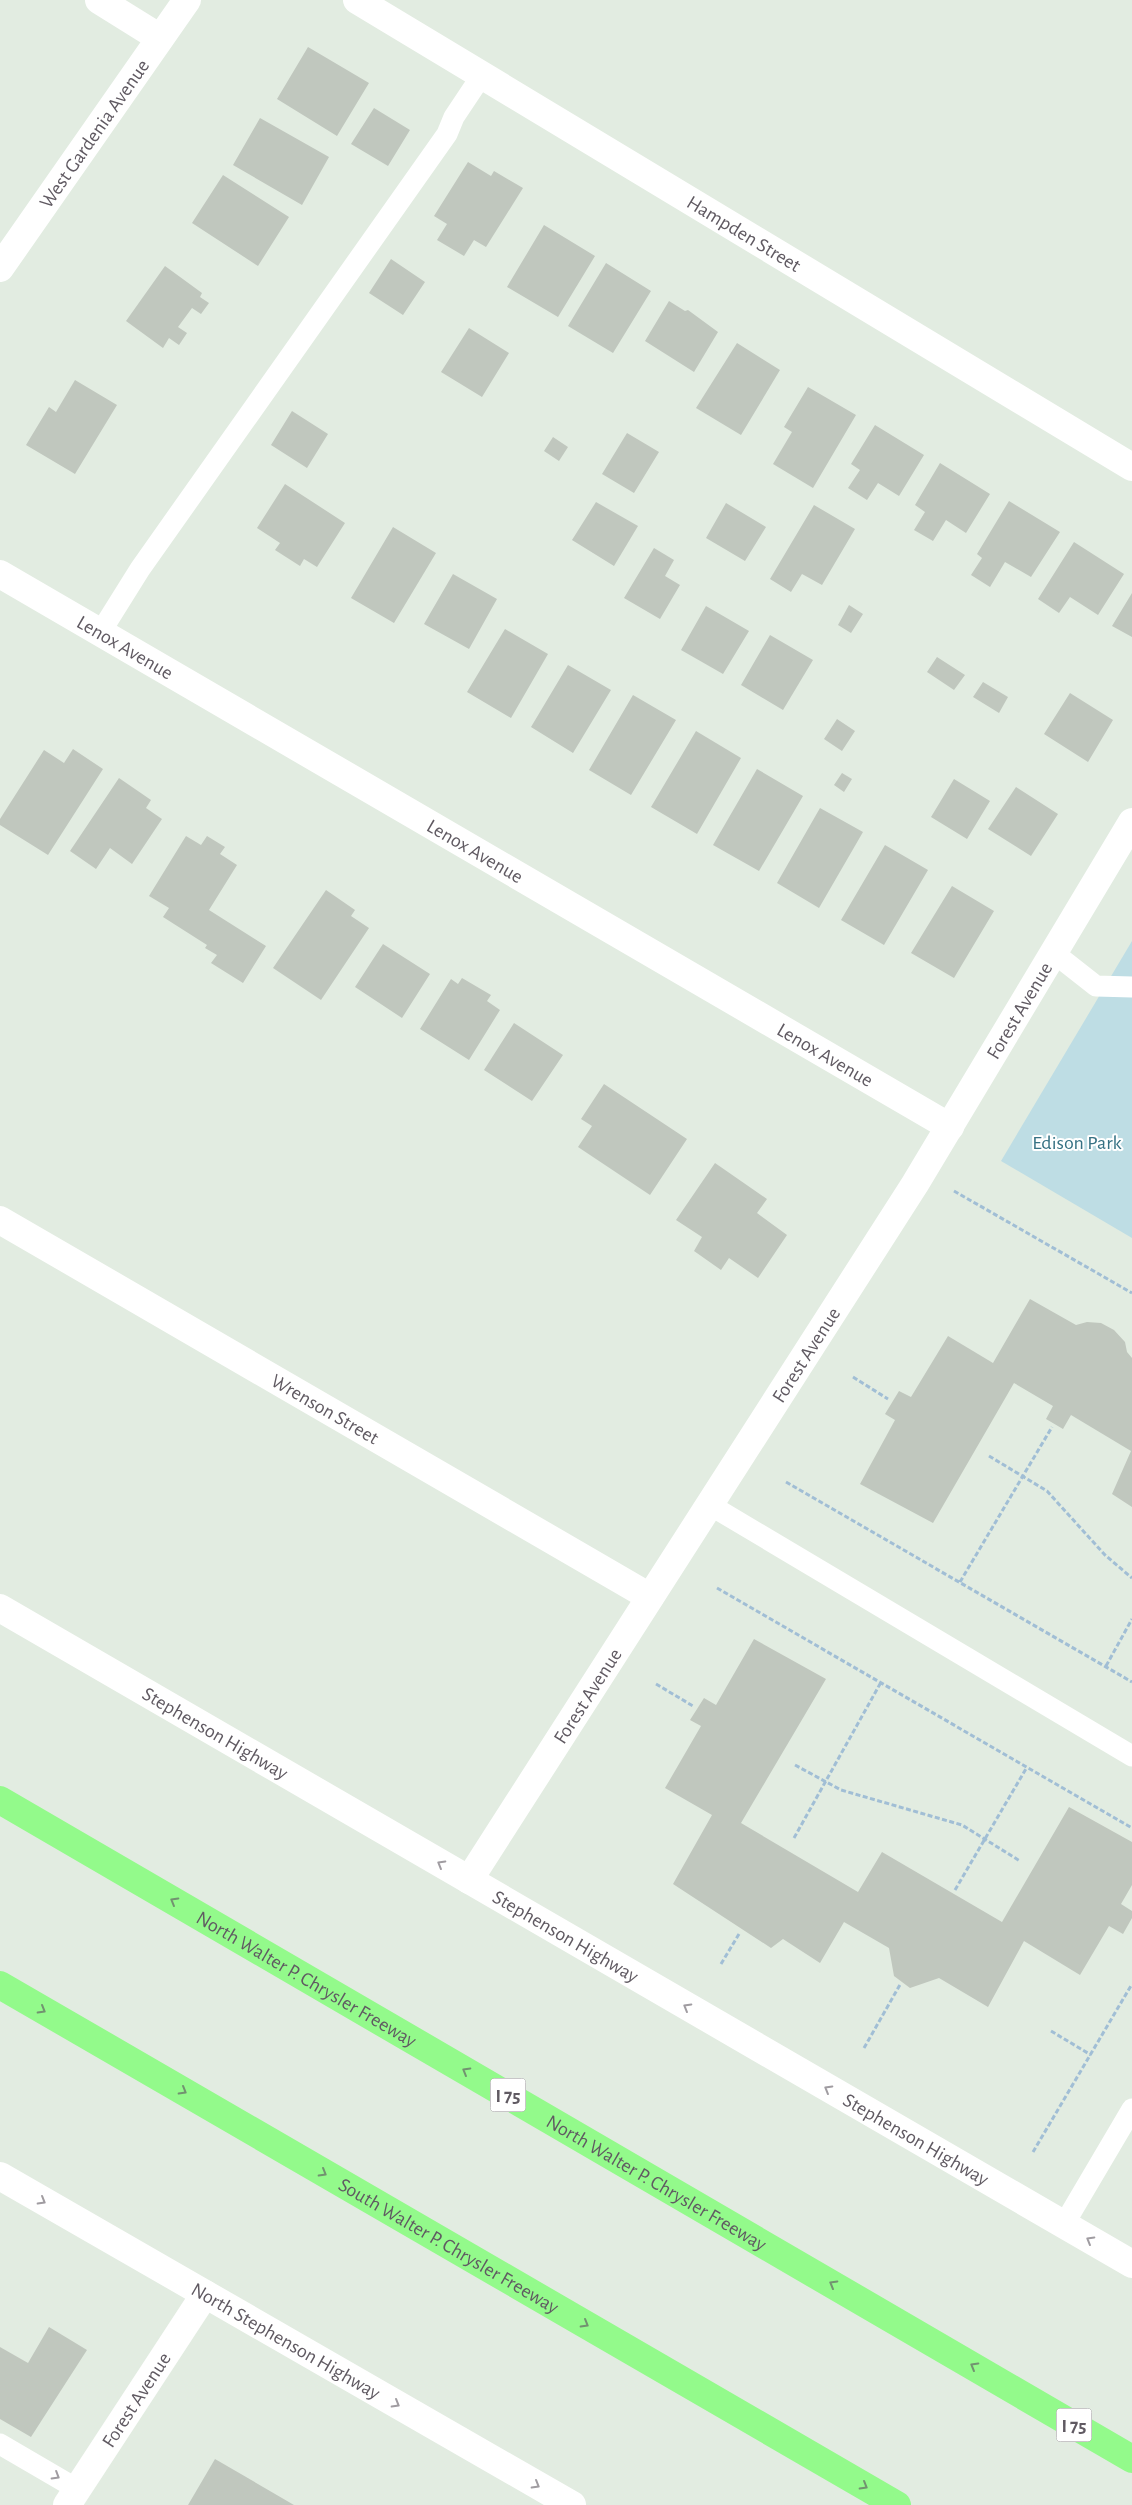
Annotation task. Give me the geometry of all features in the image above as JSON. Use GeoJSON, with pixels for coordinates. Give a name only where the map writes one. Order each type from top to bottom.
{"type":"FeatureCollection","features":[{"type":"Feature","properties":{"kind":"highway","name":"North Walter P. Chrysler Freeway"},"geometry":{"type":"LineString","coordinates":[[0,1800],[1132,2459]]}},
{"type":"Feature","properties":{"kind":"highway","name":"South Walter P. Chrysler Freeway"},"geometry":{"type":"LineString","coordinates":[[0,1986],[897,2505]]}},
{"type":"Feature","properties":{"kind":"highway"},"geometry":{"type":"LineString","coordinates":[[1016,2391],[1132,2436]]}},
{"type":"Feature","properties":{"kind":"street"},"geometry":{"type":"LineString","coordinates":[[99,0],[160,38]]}},
{"type":"Feature","properties":{"kind":"street","name":"West Gardenia Avenue"},"geometry":{"type":"LineString","coordinates":[[0,268],[186,0]]}},
{"type":"Feature","properties":{"kind":"street","name":"Hampden Street"},"geometry":{"type":"LineString","coordinates":[[357,0],[1132,467]]}},
{"type":"Feature","properties":{"kind":"street","name":"Lenox Avenue"},"geometry":{"type":"LineString","coordinates":[[0,574],[950,1126]]}},
{"type":"Feature","properties":{"kind":"street","name":"Forest Avenue"},"geometry":{"type":"LineString","coordinates":[[469,1880],[950,1126],[1132,822]]}},
{"type":"Feature","properties":{"kind":"street","name":"Wrenson Street"},"geometry":{"type":"LineString","coordinates":[[0,1220],[650,1598]]}},
{"type":"Feature","properties":{"kind":"street","name":"Stephenson Highway"},"geometry":{"type":"LineString","coordinates":[[0,1608],[1063,2226],[1132,2264]]}},
{"type":"Feature","properties":{"kind":"street","name":"North Stephenson Highway"},"geometry":{"type":"LineString","coordinates":[[0,2176],[572,2505]]}},
{"type":"Feature","properties":{"kind":"street","name":"Forest Avenue"},"geometry":{"type":"LineString","coordinates":[[74,2499],[205,2294]]}},
{"type":"Feature","properties":{"kind":"lane"},"geometry":{"type":"LineString","coordinates":[[100,633],[184,506],[448,134],[454,117],[482,75]]}},
{"type":"Feature","properties":{"kind":"lane"},"geometry":{"type":"LineString","coordinates":[[1054,953],[1096,986],[1132,987]]}},
{"type":"Feature","properties":{"kind":"lane"},"geometry":{"type":"LineString","coordinates":[[710,1505],[1132,1756]]}},
{"type":"Feature","properties":{"kind":"lane"},"geometry":{"type":"LineString","coordinates":[[1063,2226],[1132,2108]]}},
{"type":"Feature","properties":{"kind":"lane"},"geometry":{"type":"LineString","coordinates":[[0,2444],[74,2499]]}},
{"type":"Feature","properties":{"kind":"path"},"geometry":{"type":"LineString","coordinates":[[953,1190],[1132,1293]]}},
{"type":"Feature","properties":{"kind":"path"},"geometry":{"type":"LineString","coordinates":[[853,1377],[888,1399]]}},
{"type":"Feature","properties":{"kind":"path"},"geometry":{"type":"LineString","coordinates":[[960,1582],[1052,1427]]}},
{"type":"Feature","properties":{"kind":"path"},"geometry":{"type":"LineString","coordinates":[[989,1456],[1047,1492],[1105,1555],[1132,1578]]}},
{"type":"Feature","properties":{"kind":"path"},"geometry":{"type":"LineString","coordinates":[[786,1482],[1132,1682]]}},
{"type":"Feature","properties":{"kind":"path"},"geometry":{"type":"LineString","coordinates":[[717,1588],[880,1684],[1132,1828]]}},
{"type":"Feature","properties":{"kind":"path"},"geometry":{"type":"LineString","coordinates":[[1106,1666],[1132,1619]]}},
{"type":"Feature","properties":{"kind":"path"},"geometry":{"type":"LineString","coordinates":[[656,1684],[693,1706]]}},
{"type":"Feature","properties":{"kind":"path"},"geometry":{"type":"LineString","coordinates":[[794,1838],[880,1684]]}},
{"type":"Feature","properties":{"kind":"path"},"geometry":{"type":"LineString","coordinates":[[795,1765],[826,1783],[852,1793],[962,1825],[1020,1861]]}},
{"type":"Feature","properties":{"kind":"path"},"geometry":{"type":"LineString","coordinates":[[955,1890],[1026,1767]]}},
{"type":"Feature","properties":{"kind":"path"},"geometry":{"type":"LineString","coordinates":[[721,1964],[739,1934]]}},
{"type":"Feature","properties":{"kind":"path"},"geometry":{"type":"LineString","coordinates":[[864,2048],[901,1983]]}},
{"type":"Feature","properties":{"kind":"path"},"geometry":{"type":"LineString","coordinates":[[1033,2152],[1132,1984]]}},
{"type":"Feature","properties":{"kind":"path"},"geometry":{"type":"LineString","coordinates":[[1050,2031],[1091,2055]]}},
{"type":"Feature","properties":{"kind":"green space","name":"Edison Park"},"geometry":{"type":"Polygon","coordinates":[[[1132,941],[1132,1238],[1001,1161],[1132,941]]]}},
{"type":"Feature","properties":{"kind":"building"},"geometry":{"type":"Polygon","coordinates":[[[308,47],[369,83],[337,136],[277,99],[308,47]]]}},
{"type":"Feature","properties":{"kind":"building"},"geometry":{"type":"Polygon","coordinates":[[[374,108],[410,130],[388,166],[351,144],[374,108]]]}},
{"type":"Feature","properties":{"kind":"building"},"geometry":{"type":"Polygon","coordinates":[[[260,118],[329,157],[302,205],[233,165],[260,118]]]}},
{"type":"Feature","properties":{"kind":"building"},"geometry":{"type":"Polygon","coordinates":[[[468,162],[491,176],[494,171],[523,188],[486,247],[474,240],[464,256],[437,240],[447,224],[434,216],[468,162]]]}},
{"type":"Feature","properties":{"kind":"building"},"geometry":{"type":"Polygon","coordinates":[[[223,175],[289,217],[258,266],[192,223],[223,175]]]}},
{"type":"Feature","properties":{"kind":"building"},"geometry":{"type":"Polygon","coordinates":[[[544,225],[595,256],[558,317],[507,287],[544,225]]]}},
{"type":"Feature","properties":{"kind":"building"},"geometry":{"type":"Polygon","coordinates":[[[391,259],[425,282],[403,315],[369,293],[391,259]]]}},
{"type":"Feature","properties":{"kind":"building"},"geometry":{"type":"Polygon","coordinates":[[[606,263],[651,291],[613,353],[568,326],[606,263]]]}},
{"type":"Feature","properties":{"kind":"building"},"geometry":{"type":"Polygon","coordinates":[[[165,266],[202,293],[200,297],[209,303],[201,314],[192,308],[178,327],[187,333],[179,345],[169,338],[163,348],[126,321],[165,266]]]}},
{"type":"Feature","properties":{"kind":"building"},"geometry":{"type":"Polygon","coordinates":[[[669,301],[685,311],[688,310],[718,332],[694,372],[645,341],[669,301]]]}},
{"type":"Feature","properties":{"kind":"building"},"geometry":{"type":"Polygon","coordinates":[[[469,328],[509,353],[482,397],[441,372],[469,328]]]}},
{"type":"Feature","properties":{"kind":"building"},"geometry":{"type":"Polygon","coordinates":[[[737,343],[780,370],[741,435],[696,408],[737,343]]]}},
{"type":"Feature","properties":{"kind":"building"},"geometry":{"type":"Polygon","coordinates":[[[75,380],[117,405],[75,474],[26,445],[49,407],[56,412],[75,380]]]}},
{"type":"Feature","properties":{"kind":"building"},"geometry":{"type":"Polygon","coordinates":[[[808,387],[856,415],[813,488],[773,464],[792,432],[784,427],[808,387]]]}},
{"type":"Feature","properties":{"kind":"building"},"geometry":{"type":"Polygon","coordinates":[[[292,411],[328,434],[307,468],[271,445],[292,411]]]}},
{"type":"Feature","properties":{"kind":"building"},"geometry":{"type":"Polygon","coordinates":[[[875,425],[924,455],[899,496],[878,483],[867,500],[848,488],[860,470],[851,464],[875,425]]]}},
{"type":"Feature","properties":{"kind":"building"},"geometry":{"type":"Polygon","coordinates":[[[627,433],[659,452],[634,493],[602,474],[627,433]]]}},
{"type":"Feature","properties":{"kind":"building"},"geometry":{"type":"Polygon","coordinates":[[[553,437],[568,447],[559,461],[544,451],[553,437]]]}},
{"type":"Feature","properties":{"kind":"building"},"geometry":{"type":"Polygon","coordinates":[[[940,463],[990,494],[966,533],[946,520],[933,541],[914,530],[925,512],[915,505],[940,463]]]}},
{"type":"Feature","properties":{"kind":"building"},"geometry":{"type":"Polygon","coordinates":[[[285,484],[345,523],[317,567],[304,559],[300,566],[275,550],[280,543],[257,528],[285,484]]]}},
{"type":"Feature","properties":{"kind":"building"},"geometry":{"type":"Polygon","coordinates":[[[1009,501],[1060,532],[1031,577],[1005,562],[990,587],[971,575],[982,558],[977,554],[1009,501]]]}},
{"type":"Feature","properties":{"kind":"building"},"geometry":{"type":"Polygon","coordinates":[[[596,502],[638,526],[614,566],[572,540],[596,502]]]}},
{"type":"Feature","properties":{"kind":"building"},"geometry":{"type":"Polygon","coordinates":[[[726,503],[766,527],[745,561],[706,538],[726,503]]]}},
{"type":"Feature","properties":{"kind":"building"},"geometry":{"type":"Polygon","coordinates":[[[814,505],[855,529],[822,585],[802,574],[791,592],[770,579],[814,505]]]}},
{"type":"Feature","properties":{"kind":"building"},"geometry":{"type":"Polygon","coordinates":[[[393,527],[436,553],[394,623],[351,598],[393,527]]]}},
{"type":"Feature","properties":{"kind":"building"},"geometry":{"type":"Polygon","coordinates":[[[1074,542],[1124,574],[1098,615],[1070,597],[1059,613],[1038,599],[1074,542]]]}},
{"type":"Feature","properties":{"kind":"building"},"geometry":{"type":"Polygon","coordinates":[[[654,548],[674,560],[665,576],[680,585],[660,619],[624,598],[654,548]]]}},
{"type":"Feature","properties":{"kind":"building"},"geometry":{"type":"Polygon","coordinates":[[[453,574],[497,599],[469,649],[424,624],[453,574]]]}},
{"type":"Feature","properties":{"kind":"building"},"geometry":{"type":"Polygon","coordinates":[[[1132,593],[1132,637],[1112,626],[1132,593]]]}},
{"type":"Feature","properties":{"kind":"building"},"geometry":{"type":"Polygon","coordinates":[[[849,605],[863,614],[851,633],[838,625],[849,605]]]}},
{"type":"Feature","properties":{"kind":"building"},"geometry":{"type":"Polygon","coordinates":[[[706,606],[749,631],[723,674],[681,650],[706,606]]]}},
{"type":"Feature","properties":{"kind":"building"},"geometry":{"type":"Polygon","coordinates":[[[505,629],[548,654],[511,718],[467,692],[505,629]]]}},
{"type":"Feature","properties":{"kind":"building"},"geometry":{"type":"Polygon","coordinates":[[[770,635],[813,660],[783,710],[741,685],[770,635]]]}},
{"type":"Feature","properties":{"kind":"building"},"geometry":{"type":"Polygon","coordinates":[[[937,657],[965,675],[954,690],[927,672],[937,657]]]}},
{"type":"Feature","properties":{"kind":"building"},"geometry":{"type":"Polygon","coordinates":[[[568,665],[611,690],[573,753],[531,727],[568,665]]]}},
{"type":"Feature","properties":{"kind":"building"},"geometry":{"type":"Polygon","coordinates":[[[983,682],[1008,697],[999,713],[973,697],[983,682]]]}},
{"type":"Feature","properties":{"kind":"building"},"geometry":{"type":"Polygon","coordinates":[[[1070,693],[1113,720],[1088,762],[1044,734],[1070,693]]]}},
{"type":"Feature","properties":{"kind":"building"},"geometry":{"type":"Polygon","coordinates":[[[633,695],[676,720],[631,795],[589,770],[633,695]]]}},
{"type":"Feature","properties":{"kind":"building"},"geometry":{"type":"Polygon","coordinates":[[[837,719],[855,731],[842,751],[824,739],[837,719]]]}},
{"type":"Feature","properties":{"kind":"building"},"geometry":{"type":"Polygon","coordinates":[[[696,731],[741,758],[697,834],[651,807],[696,731]]]}},
{"type":"Feature","properties":{"kind":"building"},"geometry":{"type":"Polygon","coordinates":[[[73,749],[103,769],[48,855],[0,825],[0,819],[44,750],[64,763],[73,749]]]}},
{"type":"Feature","properties":{"kind":"building"},"geometry":{"type":"Polygon","coordinates":[[[757,769],[803,796],[759,871],[713,845],[757,769]]]}},
{"type":"Feature","properties":{"kind":"building"},"geometry":{"type":"Polygon","coordinates":[[[842,773],[852,779],[844,792],[834,785],[842,773]]]}},
{"type":"Feature","properties":{"kind":"building"},"geometry":{"type":"Polygon","coordinates":[[[119,778],[151,800],[146,808],[162,819],[132,864],[110,848],[96,869],[70,851],[119,778]]]}},
{"type":"Feature","properties":{"kind":"building"},"geometry":{"type":"Polygon","coordinates":[[[954,779],[990,801],[967,839],[931,817],[954,779]]]}},
{"type":"Feature","properties":{"kind":"building"},"geometry":{"type":"Polygon","coordinates":[[[1016,787],[1058,814],[1031,856],[988,829],[1016,787]]]}},
{"type":"Feature","properties":{"kind":"building"},"geometry":{"type":"Polygon","coordinates":[[[820,808],[863,832],[819,908],[777,883],[820,808]]]}},
{"type":"Feature","properties":{"kind":"building"},"geometry":{"type":"Polygon","coordinates":[[[186,836],[201,845],[207,836],[225,847],[220,854],[237,865],[209,910],[266,946],[243,983],[211,963],[217,955],[205,948],[207,945],[163,917],[169,908],[149,896],[186,836]]]}},
{"type":"Feature","properties":{"kind":"building"},"geometry":{"type":"Polygon","coordinates":[[[885,845],[928,870],[884,945],[841,920],[885,845]]]}},
{"type":"Feature","properties":{"kind":"building"},"geometry":{"type":"Polygon","coordinates":[[[952,886],[994,911],[954,978],[911,953],[952,886]]]}},
{"type":"Feature","properties":{"kind":"building"},"geometry":{"type":"Polygon","coordinates":[[[326,890],[355,910],[351,916],[369,928],[321,1000],[273,968],[326,890]]]}},
{"type":"Feature","properties":{"kind":"building"},"geometry":{"type":"Polygon","coordinates":[[[383,944],[430,974],[402,1018],[355,987],[383,944]]]}},
{"type":"Feature","properties":{"kind":"building"},"geometry":{"type":"Polygon","coordinates":[[[462,978],[491,995],[487,1001],[500,1010],[469,1060],[420,1029],[451,979],[458,984],[462,978]]]}},
{"type":"Feature","properties":{"kind":"building"},"geometry":{"type":"Polygon","coordinates":[[[514,1023],[563,1055],[532,1101],[484,1070],[514,1023]]]}},
{"type":"Feature","properties":{"kind":"building"},"geometry":{"type":"Polygon","coordinates":[[[604,1084],[687,1139],[650,1195],[578,1147],[592,1126],[581,1119],[604,1084]]]}},
{"type":"Feature","properties":{"kind":"building"},"geometry":{"type":"Polygon","coordinates":[[[715,1163],[767,1199],[757,1213],[787,1235],[758,1278],[729,1258],[721,1270],[694,1251],[702,1237],[676,1220],[715,1163]]]}},
{"type":"Feature","properties":{"kind":"building"},"geometry":{"type":"Polygon","coordinates":[[[1030,1299],[1076,1325],[1087,1322],[1101,1323],[1114,1330],[1125,1342],[1127,1352],[1132,1358],[1132,1507],[1112,1494],[1131,1451],[1071,1415],[1063,1429],[1046,1419],[1053,1406],[1014,1383],[933,1523],[860,1484],[895,1420],[885,1414],[899,1391],[911,1397],[948,1336],[993,1363],[1030,1299]]]}},
{"type":"Feature","properties":{"kind":"building"},"geometry":{"type":"Polygon","coordinates":[[[754,1639],[826,1679],[741,1823],[858,1892],[882,1852],[1002,1922],[1069,1807],[1132,1842],[1132,1885],[1121,1904],[1132,1911],[1132,1918],[1123,1934],[1109,1926],[1080,1975],[1024,1941],[988,2007],[939,1978],[910,1988],[894,1976],[889,1948],[844,1922],[820,1963],[783,1939],[771,1948],[673,1884],[712,1815],[665,1788],[701,1726],[690,1720],[704,1698],[716,1705],[754,1639]]]}},
{"type":"Feature","properties":{"kind":"building"},"geometry":{"type":"Polygon","coordinates":[[[49,2327],[87,2350],[31,2437],[0,2419],[0,2347],[28,2363],[49,2327]]]}},
{"type":"Feature","properties":{"kind":"building"},"geometry":{"type":"Polygon","coordinates":[[[215,2459],[294,2505],[188,2505],[215,2459]]]}}]}
